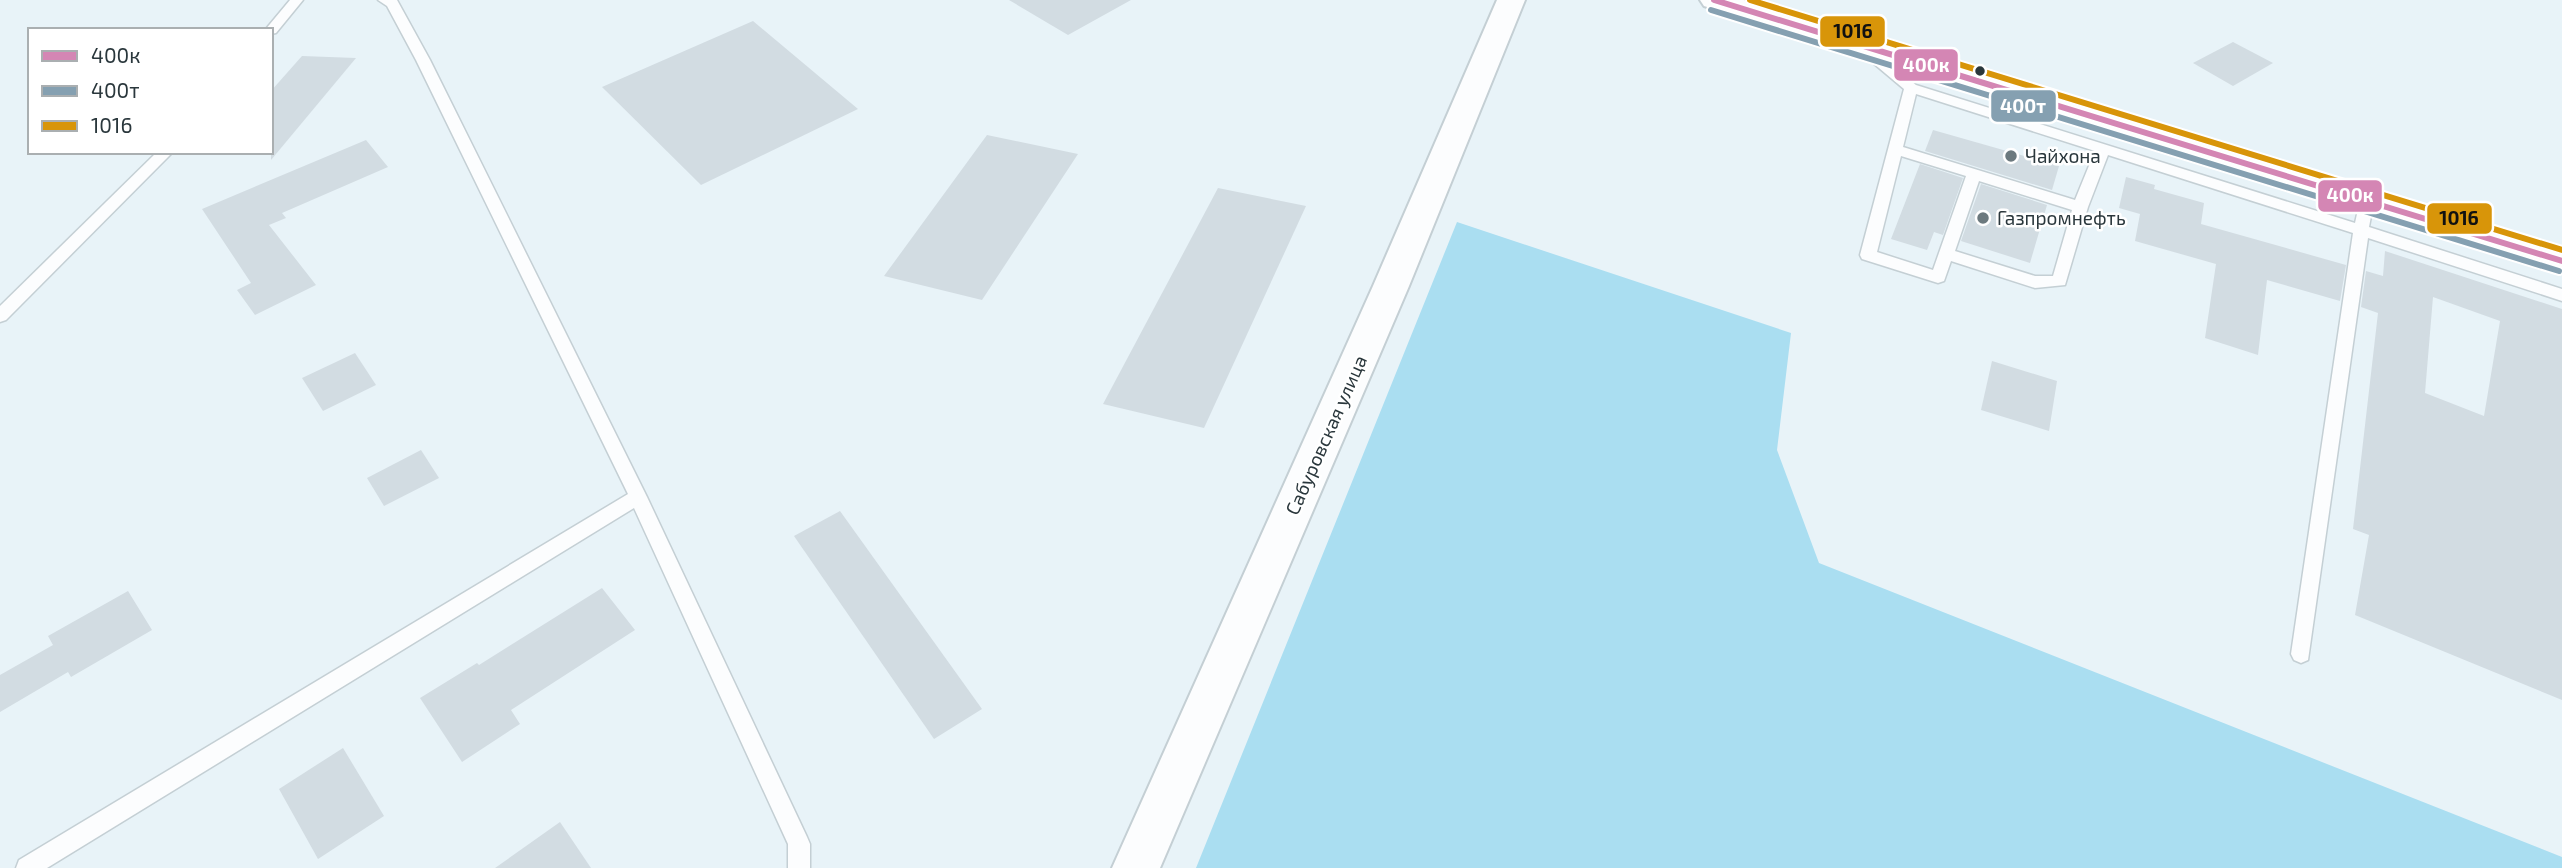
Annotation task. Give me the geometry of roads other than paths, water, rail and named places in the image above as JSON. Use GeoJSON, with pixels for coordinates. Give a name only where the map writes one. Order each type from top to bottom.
{"type":"FeatureCollection","features":[{"type":"Feature","properties":{"kind":"street","name":"Сабуровская улица"},"geometry":{"type":"LineString","coordinates":[[1136,868],[1391,286],[1511,0]]}},
{"type":"Feature","properties":{"kind":"street"},"geometry":{"type":"LineString","coordinates":[[1714,0],[1859,44],[2364,215],[2562,261]]}},
{"type":"Feature","properties":{"kind":"lane"},"geometry":{"type":"LineString","coordinates":[[273,28],[297,0]]}},
{"type":"Feature","properties":{"kind":"lane"},"geometry":{"type":"LineString","coordinates":[[384,0],[392,3],[423,60],[638,497],[799,844],[799,868]]}},
{"type":"Feature","properties":{"kind":"lane"},"geometry":{"type":"LineString","coordinates":[[1859,44],[1911,88],[2103,149],[2364,215],[2562,295]]}},
{"type":"Feature","properties":{"kind":"lane"},"geometry":{"type":"LineString","coordinates":[[1911,88],[1868,254],[1938,277],[1974,174]]}},
{"type":"Feature","properties":{"kind":"lane"},"geometry":{"type":"LineString","coordinates":[[1895,149],[2080,208]]}},
{"type":"Feature","properties":{"kind":"lane"},"geometry":{"type":"LineString","coordinates":[[1946,254],[2035,282],[2059,281],[2080,208],[2103,149]]}},
{"type":"Feature","properties":{"kind":"lane"},"geometry":{"type":"LineString","coordinates":[[0,316],[164,154]]}},
{"type":"Feature","properties":{"kind":"lane"},"geometry":{"type":"LineString","coordinates":[[2301,654],[2364,215]]}},
{"type":"Feature","properties":{"kind":"lane"},"geometry":{"type":"LineString","coordinates":[[27,868],[638,497]]}},
{"type":"Feature","properties":{"kind":"place","name":"Чайхона"},"geometry":{"type":"Point","coordinates":[2011,156]}},
{"type":"Feature","properties":{"kind":"place","name":"Газпромнефть"},"geometry":{"type":"Point","coordinates":[1983,218]}}]}
